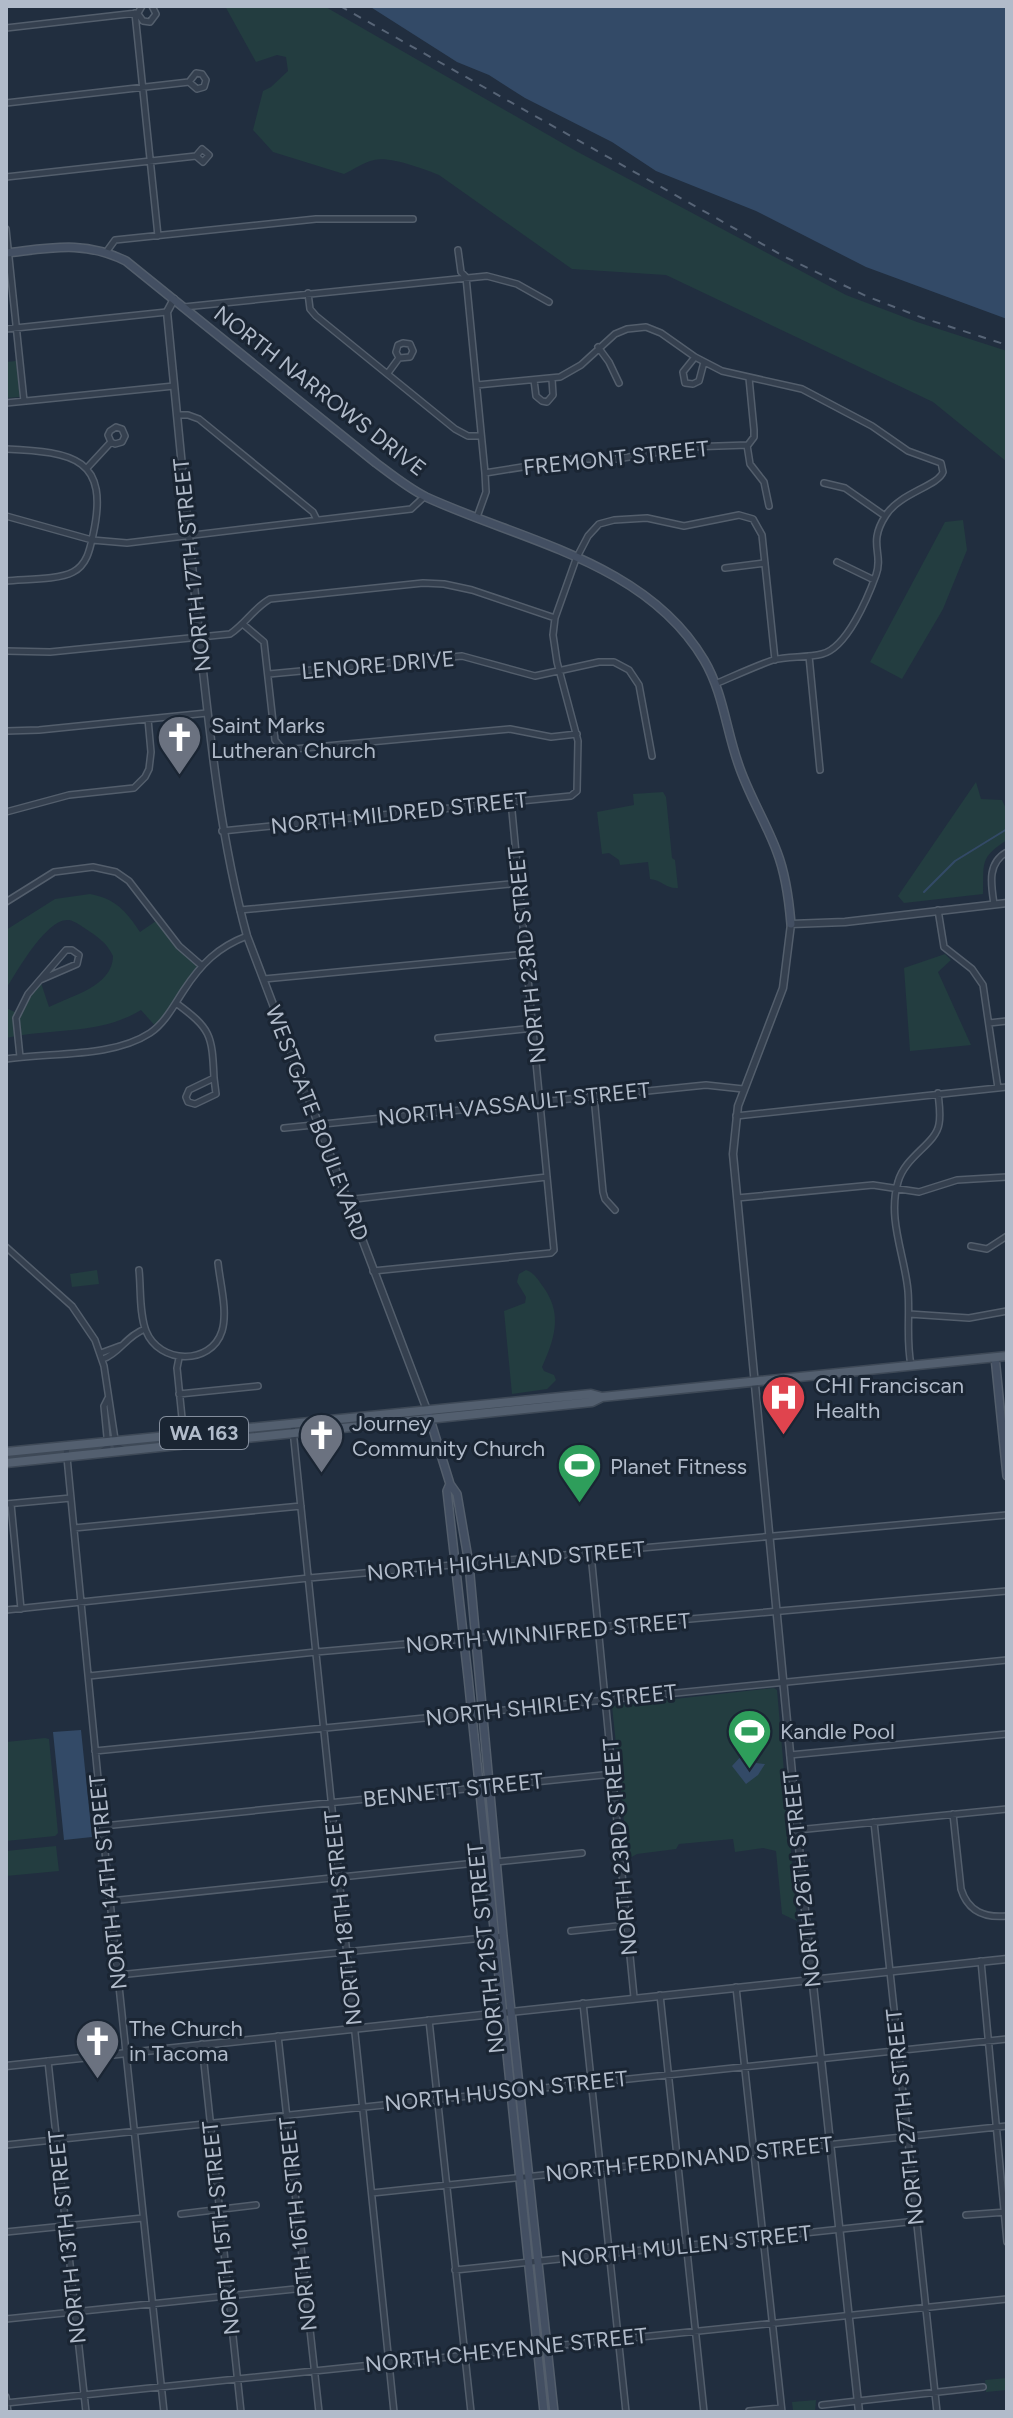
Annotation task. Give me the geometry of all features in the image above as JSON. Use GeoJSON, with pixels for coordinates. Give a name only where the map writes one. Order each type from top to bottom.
{"type":"FeatureCollection","features":[{"type":"Feature","properties":{"kind":"main road"},"geometry":{"type":"LineString","coordinates":[[7,252],[71,246],[107,251]]}},
{"type":"Feature","properties":{"kind":"main road","name":"NORTH NARROWS DRIVE"},"geometry":{"type":"LineString","coordinates":[[107,251],[126,261],[376,463],[425,496],[629,583],[661,607],[693,642],[715,684],[739,766],[778,855],[789,899],[791,924]]}},
{"type":"Feature","properties":{"kind":"main road","name":"WA 163"},"geometry":{"type":"LineString","coordinates":[[6,1452],[592,1402],[602,1397],[1007,1356]]}},
{"type":"Feature","properties":{"kind":"main road"},"geometry":{"type":"LineString","coordinates":[[995,1357],[1007,1476]]}},
{"type":"Feature","properties":{"kind":"main road","name":"NORTH 21ST STREET"},"geometry":{"type":"LineString","coordinates":[[428,1414],[450,1484],[457,1494],[469,1564],[482,1712],[486,1862],[544,2412]]}},
{"type":"Feature","properties":{"kind":"main road","name":"WA 163"},"geometry":{"type":"LineString","coordinates":[[6,1463],[129,1451],[293,1428]]}},
{"type":"Feature","properties":{"kind":"main road","name":"NORTH 21ST STREET"},"geometry":{"type":"LineString","coordinates":[[450,1484],[447,1491],[455,1565],[472,1713],[496,1862],[554,2412]]}},
{"type":"Feature","properties":{"kind":"street"},"geometry":{"type":"LineString","coordinates":[[142,6],[137,13],[158,236]]}},
{"type":"Feature","properties":{"kind":"street"},"geometry":{"type":"LineString","coordinates":[[137,13],[141,20],[150,22],[156,14],[152,6]]}},
{"type":"Feature","properties":{"kind":"street"},"geometry":{"type":"LineString","coordinates":[[6,28],[137,13]]}},
{"type":"Feature","properties":{"kind":"street"},"geometry":{"type":"LineString","coordinates":[[6,103],[189,82]]}},
{"type":"Feature","properties":{"kind":"street"},"geometry":{"type":"LineString","coordinates":[[6,177],[196,156]]}},
{"type":"Feature","properties":{"kind":"street"},"geometry":{"type":"LineString","coordinates":[[107,251],[115,240],[316,219],[413,219]]}},
{"type":"Feature","properties":{"kind":"street"},"geometry":{"type":"LineString","coordinates":[[6,229],[24,401]]}},
{"type":"Feature","properties":{"kind":"street"},"geometry":{"type":"LineString","coordinates":[[458,250],[461,272],[466,277],[485,473],[486,492],[477,517]]}},
{"type":"Feature","properties":{"kind":"street"},"geometry":{"type":"LineString","coordinates":[[184,307],[466,277],[498,277],[549,302]]}},
{"type":"Feature","properties":{"kind":"street"},"geometry":{"type":"LineString","coordinates":[[308,293],[310,309],[316,316],[462,434],[481,436]]}},
{"type":"Feature","properties":{"kind":"street"},"geometry":{"type":"LineString","coordinates":[[6,329],[167,312],[174,299]]}},
{"type":"Feature","properties":{"kind":"street","name":"NORTH 17TH STREET"},"geometry":{"type":"LineString","coordinates":[[167,312],[207,713],[222,831]]}},
{"type":"Feature","properties":{"kind":"street"},"geometry":{"type":"LineString","coordinates":[[477,385],[552,379],[576,369],[598,347],[624,330],[646,327],[661,333],[704,362],[749,378],[802,389],[872,426],[908,451],[937,460],[943,469],[939,480],[906,495],[885,516],[876,536],[878,562],[874,580],[842,642],[827,653],[775,660],[715,684]]}},
{"type":"Feature","properties":{"kind":"street"},"geometry":{"type":"LineString","coordinates":[[598,347],[619,383]]}},
{"type":"Feature","properties":{"kind":"street"},"geometry":{"type":"LineString","coordinates":[[695,357],[683,372],[685,383],[699,381],[704,362]]}},
{"type":"Feature","properties":{"kind":"street"},"geometry":{"type":"LineString","coordinates":[[388,373],[399,358]]}},
{"type":"Feature","properties":{"kind":"street"},"geometry":{"type":"LineString","coordinates":[[749,378],[754,430],[749,443],[750,464],[764,482],[769,506]]}},
{"type":"Feature","properties":{"kind":"street"},"geometry":{"type":"LineString","coordinates":[[534,380],[536,396],[544,402],[553,395],[552,379]]}},
{"type":"Feature","properties":{"kind":"street"},"geometry":{"type":"LineString","coordinates":[[6,403],[174,386]]}},
{"type":"Feature","properties":{"kind":"street"},"geometry":{"type":"LineString","coordinates":[[177,415],[199,419],[313,512],[318,521]]}},
{"type":"Feature","properties":{"kind":"street"},"geometry":{"type":"LineString","coordinates":[[87,468],[111,442]]}},
{"type":"Feature","properties":{"kind":"street","name":"FREMONT STREET"},"geometry":{"type":"LineString","coordinates":[[485,473],[573,459],[630,458],[689,447],[749,443]]}},
{"type":"Feature","properties":{"kind":"street"},"geometry":{"type":"LineString","coordinates":[[6,449],[60,456],[87,468],[99,493],[92,540],[85,562],[74,572],[6,581]]}},
{"type":"Feature","properties":{"kind":"street"},"geometry":{"type":"LineString","coordinates":[[824,483],[845,488],[885,516]]}},
{"type":"Feature","properties":{"kind":"street"},"geometry":{"type":"LineString","coordinates":[[6,516],[92,540],[118,543],[411,509],[425,496]]}},
{"type":"Feature","properties":{"kind":"street"},"geometry":{"type":"LineString","coordinates":[[244,625],[264,642],[275,740],[279,747],[288,750],[510,729],[551,737],[577,734],[553,635],[555,618],[576,559],[592,530],[608,521],[647,518],[684,526],[739,515],[753,519],[761,529],[775,660]]}},
{"type":"Feature","properties":{"kind":"street"},"geometry":{"type":"LineString","coordinates":[[837,562],[874,580]]}},
{"type":"Feature","properties":{"kind":"street"},"geometry":{"type":"LineString","coordinates":[[725,568],[765,563]]}},
{"type":"Feature","properties":{"kind":"street"},"geometry":{"type":"LineString","coordinates":[[6,651],[50,652],[230,634],[244,625],[258,606],[276,598],[423,583],[457,586],[555,618]]}},
{"type":"Feature","properties":{"kind":"street","name":"LENORE DRIVE"},"geometry":{"type":"LineString","coordinates":[[269,674],[462,656],[535,676],[603,661],[622,664],[640,690],[652,756]]}},
{"type":"Feature","properties":{"kind":"street"},"geometry":{"type":"LineString","coordinates":[[809,656],[820,770]]}},
{"type":"Feature","properties":{"kind":"street"},"geometry":{"type":"LineString","coordinates":[[6,731],[207,713]]}},
{"type":"Feature","properties":{"kind":"street"},"geometry":{"type":"LineString","coordinates":[[6,812],[69,795],[134,788],[149,769],[148,719]]}},
{"type":"Feature","properties":{"kind":"street","name":"NORTH MILDRED STREET"},"geometry":{"type":"LineString","coordinates":[[222,831],[571,796],[577,791],[577,734]]}},
{"type":"Feature","properties":{"kind":"street","name":"NORTH 23RD STREET"},"geometry":{"type":"LineString","coordinates":[[373,1271],[553,1252],[511,801]]}},
{"type":"Feature","properties":{"kind":"street","name":"WESTGATE BOULEVARD"},"geometry":{"type":"LineString","coordinates":[[222,831],[247,936],[428,1414]]}},
{"type":"Feature","properties":{"kind":"street"},"geometry":{"type":"LineString","coordinates":[[994,904],[992,869],[995,861],[1007,852]]}},
{"type":"Feature","properties":{"kind":"street"},"geometry":{"type":"LineString","coordinates":[[6,899],[54,872],[93,867],[116,872],[129,881],[179,946],[202,966]]}},
{"type":"Feature","properties":{"kind":"street"},"geometry":{"type":"LineString","coordinates":[[240,910],[520,883]]}},
{"type":"Feature","properties":{"kind":"street"},"geometry":{"type":"LineString","coordinates":[[791,924],[835,923],[1007,903]]}},
{"type":"Feature","properties":{"kind":"street"},"geometry":{"type":"LineString","coordinates":[[938,910],[944,947],[981,980],[998,1088]]}},
{"type":"Feature","properties":{"kind":"street","name":"NORTH 26TH STREET"},"geometry":{"type":"LineString","coordinates":[[791,924],[783,988],[743,1089],[736,1116],[733,1154],[797,1830],[859,2412]]}},
{"type":"Feature","properties":{"kind":"street"},"geometry":{"type":"LineString","coordinates":[[6,1059],[128,1045],[157,1028],[202,966],[223,945],[247,936]]}},
{"type":"Feature","properties":{"kind":"street"},"geometry":{"type":"LineString","coordinates":[[20,1057],[16,1018],[28,994],[40,980],[66,950],[79,955],[79,961],[74,966],[40,980]]}},
{"type":"Feature","properties":{"kind":"street"},"geometry":{"type":"LineString","coordinates":[[264,979],[527,954]]}},
{"type":"Feature","properties":{"kind":"street"},"geometry":{"type":"LineString","coordinates":[[176,1003],[207,1029],[210,1040],[216,1094],[195,1104],[188,1102],[186,1097],[189,1090],[214,1078]]}},
{"type":"Feature","properties":{"kind":"street"},"geometry":{"type":"LineString","coordinates":[[989,1023],[1007,1021]]}},
{"type":"Feature","properties":{"kind":"street"},"geometry":{"type":"LineString","coordinates":[[438,1038],[534,1028]]}},
{"type":"Feature","properties":{"kind":"street","name":"NORTH VASSAULT STREET"},"geometry":{"type":"LineString","coordinates":[[284,1128],[706,1085],[743,1089]]}},
{"type":"Feature","properties":{"kind":"street"},"geometry":{"type":"LineString","coordinates":[[736,1116],[1007,1087]]}},
{"type":"Feature","properties":{"kind":"street"},"geometry":{"type":"LineString","coordinates":[[911,1366],[907,1336],[908,1286],[896,1218],[896,1189],[906,1164],[936,1132],[940,1122],[938,1093]]}},
{"type":"Feature","properties":{"kind":"street"},"geometry":{"type":"LineString","coordinates":[[594,1096],[603,1192],[615,1210]]}},
{"type":"Feature","properties":{"kind":"street"},"geometry":{"type":"LineString","coordinates":[[346,1200],[547,1177]]}},
{"type":"Feature","properties":{"kind":"street"},"geometry":{"type":"LineString","coordinates":[[736,1198],[858,1185],[919,1192],[957,1180],[1007,1177]]}},
{"type":"Feature","properties":{"kind":"street"},"geometry":{"type":"LineString","coordinates":[[971,1246],[987,1249],[1007,1236]]}},
{"type":"Feature","properties":{"kind":"street"},"geometry":{"type":"LineString","coordinates":[[6,1247],[72,1306],[92,1333],[102,1356],[111,1404],[111,1442],[107,1450],[93,1454]]}},
{"type":"Feature","properties":{"kind":"street"},"geometry":{"type":"LineString","coordinates":[[139,1270],[145,1329],[163,1352],[179,1358],[200,1354],[220,1334],[223,1321],[218,1263]]}},
{"type":"Feature","properties":{"kind":"street"},"geometry":{"type":"LineString","coordinates":[[909,1314],[969,1318],[1007,1311]]}},
{"type":"Feature","properties":{"kind":"street"},"geometry":{"type":"LineString","coordinates":[[102,1356],[145,1329]]}},
{"type":"Feature","properties":{"kind":"street"},"geometry":{"type":"LineString","coordinates":[[179,1358],[177,1368],[182,1418]]}},
{"type":"Feature","properties":{"kind":"street"},"geometry":{"type":"LineString","coordinates":[[179,1394],[258,1386]]}},
{"type":"Feature","properties":{"kind":"street","name":"NORTH 18TH STREET"},"geometry":{"type":"LineString","coordinates":[[293,1428],[394,2412]]}},
{"type":"Feature","properties":{"kind":"street"},"geometry":{"type":"LineString","coordinates":[[111,1442],[129,1451]]}},
{"type":"Feature","properties":{"kind":"street","name":"NORTH 14TH STREET"},"geometry":{"type":"LineString","coordinates":[[66,1447],[133,2132],[164,2412]]}},
{"type":"Feature","properties":{"kind":"street"},"geometry":{"type":"LineString","coordinates":[[21,1609],[9,1504],[71,1498]]}},
{"type":"Feature","properties":{"kind":"street"},"geometry":{"type":"LineString","coordinates":[[74,1528],[301,1506]]}},
{"type":"Feature","properties":{"kind":"street","name":"NORTH HIGHLAND STREET"},"geometry":{"type":"LineString","coordinates":[[6,1610],[309,1578],[1007,1515]]}},
{"type":"Feature","properties":{"kind":"street","name":"NORTH 23RD STREET"},"geometry":{"type":"LineString","coordinates":[[591,1554],[634,1997]]}},
{"type":"Feature","properties":{"kind":"street","name":"NORTH WINNIFRED STREET"},"geometry":{"type":"LineString","coordinates":[[89,1676],[316,1652],[1007,1591]]}},
{"type":"Feature","properties":{"kind":"street","name":"NORTH SHIRLEY STREET"},"geometry":{"type":"LineString","coordinates":[[95,1751],[1007,1660]]}},
{"type":"Feature","properties":{"kind":"street"},"geometry":{"type":"LineString","coordinates":[[790,1755],[1007,1734]]}},
{"type":"Feature","properties":{"kind":"street","name":"BENNETT STREET"},"geometry":{"type":"LineString","coordinates":[[103,1826],[613,1774]]}},
{"type":"Feature","properties":{"kind":"street"},"geometry":{"type":"LineString","coordinates":[[797,1830],[1007,1809]]}},
{"type":"Feature","properties":{"kind":"street"},"geometry":{"type":"LineString","coordinates":[[953,1814],[961,1889],[965,1898],[973,1909],[986,1917],[1007,1916]]}},
{"type":"Feature","properties":{"kind":"street","name":"NORTH 27TH STREET"},"geometry":{"type":"LineString","coordinates":[[874,1822],[937,2412]]}},
{"type":"Feature","properties":{"kind":"street"},"geometry":{"type":"LineString","coordinates":[[496,1862],[582,1853]]}},
{"type":"Feature","properties":{"kind":"street"},"geometry":{"type":"LineString","coordinates":[[110,1901],[486,1862]]}},
{"type":"Feature","properties":{"kind":"street"},"geometry":{"type":"LineString","coordinates":[[571,1931],[627,1925]]}},
{"type":"Feature","properties":{"kind":"street"},"geometry":{"type":"LineString","coordinates":[[118,1975],[503,1936]]}},
{"type":"Feature","properties":{"kind":"street"},"geometry":{"type":"LineString","coordinates":[[6,2066],[1007,1959]]}},
{"type":"Feature","properties":{"kind":"street"},"geometry":{"type":"LineString","coordinates":[[981,1961],[1007,2242]]}},
{"type":"Feature","properties":{"kind":"street"},"geometry":{"type":"LineString","coordinates":[[736,1986],[782,2410],[749,2411]]}},
{"type":"Feature","properties":{"kind":"street"},"geometry":{"type":"LineString","coordinates":[[660,1995],[704,2412]]}},
{"type":"Feature","properties":{"kind":"street"},"geometry":{"type":"LineString","coordinates":[[583,2003],[626,2412]]}},
{"type":"Feature","properties":{"kind":"street"},"geometry":{"type":"LineString","coordinates":[[429,2020],[471,2412]]}},
{"type":"Feature","properties":{"kind":"street","name":"NORTH 16TH STREET"},"geometry":{"type":"LineString","coordinates":[[278,2036],[286,2115],[300,2200],[305,2288],[319,2412]]}},
{"type":"Feature","properties":{"kind":"street","name":"NORTH HUSON STREET"},"geometry":{"type":"LineString","coordinates":[[6,2145],[1007,2039]]}},
{"type":"Feature","properties":{"kind":"street","name":"NORTH 15TH STREET"},"geometry":{"type":"LineString","coordinates":[[202,2044],[241,2412]]}},
{"type":"Feature","properties":{"kind":"street","name":"NORTH 13TH STREET"},"geometry":{"type":"LineString","coordinates":[[48,2061],[86,2412]]}},
{"type":"Feature","properties":{"kind":"street","name":"NORTH FERDINAND STREET"},"geometry":{"type":"LineString","coordinates":[[371,2193],[1007,2126]]}},
{"type":"Feature","properties":{"kind":"street"},"geometry":{"type":"LineString","coordinates":[[181,2214],[256,2205]]}},
{"type":"Feature","properties":{"kind":"street"},"geometry":{"type":"LineString","coordinates":[[966,2215],[1005,2212]]}},
{"type":"Feature","properties":{"kind":"street"},"geometry":{"type":"LineString","coordinates":[[6,2232],[143,2218]]}},
{"type":"Feature","properties":{"kind":"street","name":"NORTH MULLEN STREET"},"geometry":{"type":"LineString","coordinates":[[455,2270],[917,2221]]}},
{"type":"Feature","properties":{"kind":"street"},"geometry":{"type":"LineString","coordinates":[[6,2319],[305,2288]]}},
{"type":"Feature","properties":{"kind":"street","name":"NORTH CHEYENNE STREET"},"geometry":{"type":"LineString","coordinates":[[6,2401],[1007,2299]]}},
{"type":"Feature","properties":{"kind":"street"},"geometry":{"type":"LineString","coordinates":[[822,2405],[983,2387]]}},
{"type":"Feature","properties":{"kind":"street"},"geometry":{"type":"LineString","coordinates":[[6,2401],[8,2412]]}},
{"type":"Feature","properties":{"kind":"green space"},"geometry":{"type":"Polygon","coordinates":[[[225,6],[324,6],[576,151],[846,295],[1007,351],[1007,462],[933,402],[666,275],[572,269],[439,175],[381,159],[366,162],[344,174],[273,152],[253,130],[263,91],[288,71],[286,57],[277,55],[256,62],[225,6]]]}},
{"type":"Feature","properties":{"kind":"green space"},"geometry":{"type":"Polygon","coordinates":[[[16,361],[20,397],[6,398],[6,362],[16,361]]]}},
{"type":"Feature","properties":{"kind":"green space"},"geometry":{"type":"Polygon","coordinates":[[[963,520],[967,550],[943,609],[902,679],[870,662],[945,522],[963,520]]]}},
{"type":"Feature","properties":{"kind":"green space"},"geometry":{"type":"Polygon","coordinates":[[[976,782],[981,799],[1002,800],[1007,811],[1007,840],[987,857],[983,894],[904,903],[898,896],[976,782]]]}},
{"type":"Feature","properties":{"kind":"green space"},"geometry":{"type":"Polygon","coordinates":[[[663,792],[678,888],[650,879],[648,862],[620,865],[619,860],[609,853],[602,854],[597,812],[634,805],[633,794],[663,792]]]}},
{"type":"Feature","properties":{"kind":"green space"},"geometry":{"type":"Polygon","coordinates":[[[90,894],[120,907],[140,932],[159,919],[179,946],[202,966],[157,1028],[141,1010],[109,1024],[6,1038],[6,1008],[17,1013],[40,980],[49,1007],[89,989],[106,975],[113,956],[108,947],[78,924],[69,920],[60,921],[42,936],[6,989],[6,930],[55,899],[90,894]]]}},
{"type":"Feature","properties":{"kind":"green space"},"geometry":{"type":"Polygon","coordinates":[[[945,954],[951,960],[938,972],[971,1045],[910,1051],[904,968],[945,954]]]}},
{"type":"Feature","properties":{"kind":"green space"},"geometry":{"type":"Polygon","coordinates":[[[97,1270],[99,1284],[72,1287],[70,1274],[97,1270]]]}},
{"type":"Feature","properties":{"kind":"green space"},"geometry":{"type":"Polygon","coordinates":[[[526,1270],[538,1280],[553,1308],[555,1328],[542,1367],[556,1380],[547,1389],[512,1394],[504,1311],[525,1303],[526,1297],[517,1282],[519,1274],[526,1270]]]}},
{"type":"Feature","properties":{"kind":"green space"},"geometry":{"type":"Polygon","coordinates":[[[777,1690],[797,1921],[782,1914],[776,1851],[763,1848],[735,1852],[733,1839],[679,1844],[676,1849],[637,1854],[628,1859],[612,1706],[777,1690]]]}},
{"type":"Feature","properties":{"kind":"green space"},"geometry":{"type":"Polygon","coordinates":[[[49,1739],[58,1833],[55,1836],[6,1841],[6,1742],[49,1739]]]}},
{"type":"Feature","properties":{"kind":"green space"},"geometry":{"type":"Polygon","coordinates":[[[56,1846],[59,1871],[6,1876],[6,1851],[56,1846]]]}},
{"type":"Feature","properties":{"kind":"green space"},"geometry":{"type":"Polygon","coordinates":[[[1007,2378],[1007,2390],[986,2392],[985,2380],[1007,2378]]]}},
{"type":"Feature","properties":{"kind":"green space"},"geometry":{"type":"Polygon","coordinates":[[[816,2400],[815,2412],[793,2410],[792,2402],[816,2400]]]}},
{"type":"Feature","properties":{"kind":"water"},"geometry":{"type":"Polygon","coordinates":[[[369,6],[1007,6],[1007,319],[866,267],[756,211],[656,171],[612,142],[525,98],[489,75],[457,62],[369,6]]]}},
{"type":"Feature","properties":{"kind":"water"},"geometry":{"type":"Polygon","coordinates":[[[81,1730],[92,1837],[64,1840],[53,1732],[81,1730]]]}},
{"type":"Feature","properties":{"kind":"water","name":"Kandle Pool"},"geometry":{"type":"Polygon","coordinates":[[[743,1754],[756,1763],[765,1764],[758,1775],[746,1784],[732,1766],[743,1754]]]}},
{"type":"Feature","properties":{"kind":"waterway"},"geometry":{"type":"LineString","coordinates":[[924,892],[955,861],[1007,829]]}},
{"type":"Feature","properties":{"kind":"railway"},"geometry":{"type":"LineString","coordinates":[[340,6],[787,258],[866,296],[1007,345]]}},
{"type":"Feature","properties":{"kind":"place","name":"Saint Marks Lutheran Church"},"geometry":{"type":"Point","coordinates":[180,777]}},
{"type":"Feature","properties":{"kind":"place","name":"CHI Franciscan Health"},"geometry":{"type":"Point","coordinates":[784,1437]}},
{"type":"Feature","properties":{"kind":"place","name":"Journey Community Church"},"geometry":{"type":"Point","coordinates":[321,1475]}},
{"type":"Feature","properties":{"kind":"place","name":"Planet Fitness"},"geometry":{"type":"Point","coordinates":[579,1505]}},
{"type":"Feature","properties":{"kind":"place","name":"Kandle Pool"},"geometry":{"type":"Point","coordinates":[749,1770]}},
{"type":"Feature","properties":{"kind":"place","name":"The Church in Tacoma"},"geometry":{"type":"Point","coordinates":[98,2080]}}]}
